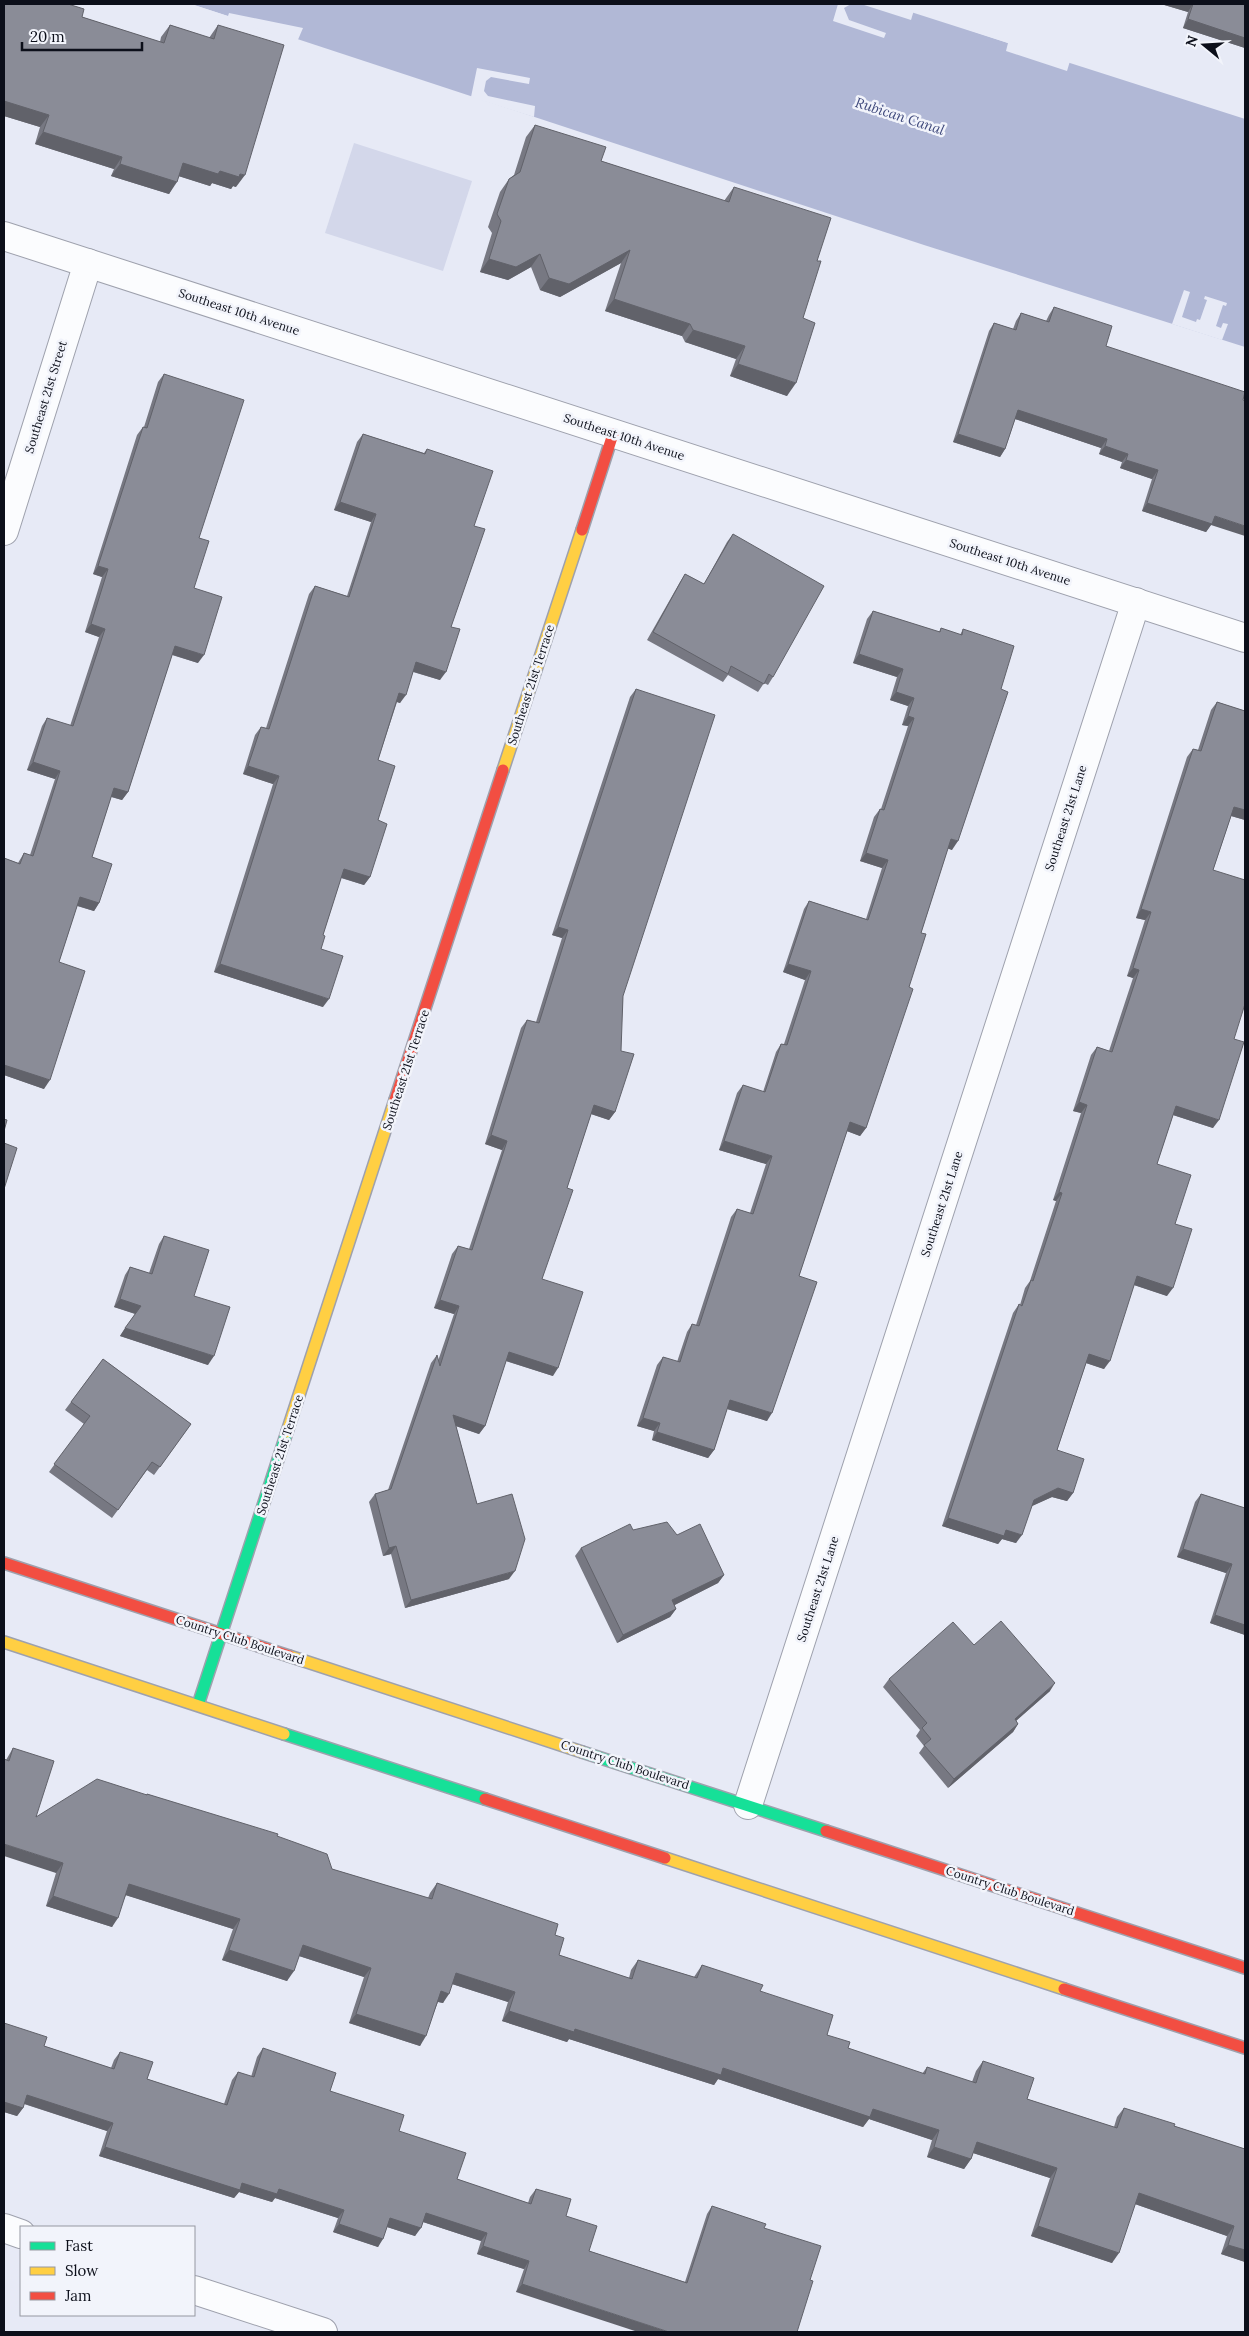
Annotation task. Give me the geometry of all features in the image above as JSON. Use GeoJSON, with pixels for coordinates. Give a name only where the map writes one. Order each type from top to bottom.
{"type":"FeatureCollection","features":[{"type":"Feature","properties":{"kind":"main road","name":"Southeast 21st Terrace"},"geometry":{"type":"LineString","coordinates":[[198,1705],[613,434]]}},
{"type":"Feature","properties":{"kind":"main road","name":"Country Club Boulevard"},"geometry":{"type":"LineString","coordinates":[[4,1563],[1245,1968]]}},
{"type":"Feature","properties":{"kind":"main road"},"geometry":{"type":"LineString","coordinates":[[4,1642],[1244,2044]]}},
{"type":"Feature","properties":{"kind":"street","name":"Southeast 10th Avenue"},"geometry":{"type":"LineString","coordinates":[[4,236],[1245,638]]}},
{"type":"Feature","properties":{"kind":"street","name":"Southeast 21st Street"},"geometry":{"type":"LineString","coordinates":[[4,531],[88,263]]}},
{"type":"Feature","properties":{"kind":"street","name":"Southeast 21st Lane"},"geometry":{"type":"LineString","coordinates":[[748,1806],[1136,602]]}},
{"type":"Feature","properties":{"kind":"street"},"geometry":{"type":"LineString","coordinates":[[4,2228],[20,2234]]}},
{"type":"Feature","properties":{"kind":"street"},"geometry":{"type":"LineString","coordinates":[[195,2290],[323,2332]]}},
{"type":"Feature","properties":{"kind":"shaded area"},"geometry":{"type":"Polygon","coordinates":[[[354,143],[472,181],[443,271],[325,233],[354,143]]]}},
{"type":"Feature","properties":{"kind":"water","name":"Rubican Canal"},"geometry":{"type":"Polygon","coordinates":[[[191,4],[886,4],[1242,118],[1245,119],[1245,347],[924,245],[191,4]]]}},
{"type":"Feature","properties":{"kind":"pier"},"geometry":{"type":"Polygon","coordinates":[[[838,4],[851,4],[844,8],[849,20],[886,33],[884,38],[833,21],[838,4]]]}},
{"type":"Feature","properties":{"kind":"pier"},"geometry":{"type":"Polygon","coordinates":[[[861,4],[895,4],[914,10],[911,20],[861,4]]]}},
{"type":"Feature","properties":{"kind":"pier"},"geometry":{"type":"Polygon","coordinates":[[[194,5],[228,16],[229,13],[303,28],[297,42],[193,7],[194,5]]]}},
{"type":"Feature","properties":{"kind":"pier"},"geometry":{"type":"Polygon","coordinates":[[[967,27],[1070,61],[1067,71],[1006,51],[1008,43],[966,29],[967,27]]]}},
{"type":"Feature","properties":{"kind":"pier"},"geometry":{"type":"Polygon","coordinates":[[[477,68],[530,78],[529,84],[491,77],[486,81],[484,91],[488,96],[535,106],[534,117],[471,97],[477,68]]]}},
{"type":"Feature","properties":{"kind":"pier"},"geometry":{"type":"Polygon","coordinates":[[[1184,290],[1190,292],[1182,317],[1196,322],[1197,319],[1200,320],[1207,300],[1204,299],[1205,296],[1227,303],[1226,306],[1223,305],[1216,326],[1221,328],[1223,323],[1228,324],[1222,340],[1172,324],[1184,290]]]}},
{"type":"Feature","properties":{"kind":"building"},"geometry":{"type":"Polygon","coordinates":[[[4,4],[68,4],[84,9],[82,17],[164,43],[170,25],[214,39],[218,25],[284,45],[245,175],[240,174],[239,177],[220,171],[218,174],[183,163],[177,182],[120,164],[122,157],[43,132],[49,115],[4,101],[4,4]]]}},
{"type":"Feature","properties":{"kind":"building"},"geometry":{"type":"Polygon","coordinates":[[[1193,4],[1245,4],[1245,38],[1188,19],[1193,4]]]}},
{"type":"Feature","properties":{"kind":"building"},"geometry":{"type":"Polygon","coordinates":[[[535,125],[606,147],[601,161],[729,202],[734,187],[831,218],[817,261],[821,261],[803,318],[815,323],[796,383],[738,364],[745,346],[693,330],[690,324],[614,299],[630,250],[569,284],[549,278],[540,254],[516,267],[489,259],[501,221],[497,214],[509,179],[520,172],[535,125]]]}},
{"type":"Feature","properties":{"kind":"building"},"geometry":{"type":"Polygon","coordinates":[[[1054,307],[1112,326],[1106,346],[1245,392],[1243,400],[1245,401],[1245,526],[1215,516],[1212,524],[1147,503],[1158,470],[1126,460],[1128,454],[1105,446],[1107,439],[1018,410],[1005,449],[958,434],[994,323],[1016,330],[1021,313],[1049,322],[1054,307]]]}},
{"type":"Feature","properties":{"kind":"building"},"geometry":{"type":"Polygon","coordinates":[[[164,374],[244,400],[199,538],[209,541],[194,588],[222,597],[204,655],[175,646],[128,792],[114,788],[92,857],[112,864],[99,903],[80,897],[59,962],[85,971],[50,1080],[4,1065],[4,858],[20,864],[24,853],[33,856],[60,771],[33,762],[47,718],[73,726],[105,629],[91,624],[108,569],[98,566],[143,427],[147,428],[164,374]]]}},
{"type":"Feature","properties":{"kind":"building"},"geometry":{"type":"Polygon","coordinates":[[[363,434],[425,454],[427,449],[493,471],[474,526],[485,529],[451,627],[460,629],[446,672],[416,662],[406,695],[399,693],[378,760],[395,766],[378,820],[387,824],[370,877],[344,869],[323,935],[325,936],[321,949],[343,956],[329,999],[220,964],[279,776],[248,766],[261,727],[269,729],[315,586],[349,597],[376,514],[340,502],[363,434]]]}},
{"type":"Feature","properties":{"kind":"building"},"geometry":{"type":"Polygon","coordinates":[[[733,534],[824,586],[773,677],[769,674],[764,684],[731,666],[728,674],[653,632],[685,574],[704,584],[733,534]]]}},
{"type":"Feature","properties":{"kind":"building"},"geometry":{"type":"Polygon","coordinates":[[[873,611],[940,632],[941,628],[962,635],[963,629],[1014,646],[1001,689],[1008,692],[958,841],[951,839],[921,933],[926,934],[909,987],[913,989],[866,1128],[850,1122],[799,1276],[817,1282],[772,1413],[730,1400],[714,1450],[657,1432],[660,1423],[643,1418],[663,1357],[680,1362],[692,1324],[699,1326],[737,1209],[753,1214],[772,1156],[724,1141],[743,1085],[765,1092],[781,1044],[787,1045],[811,971],[788,964],[809,901],[868,920],[888,860],[866,853],[880,809],[884,810],[914,718],[908,716],[914,698],[896,692],[903,669],[859,654],[873,611]]]}},
{"type":"Feature","properties":{"kind":"building"},"geometry":{"type":"Polygon","coordinates":[[[636,689],[715,715],[623,996],[621,1051],[634,1054],[615,1112],[594,1105],[567,1188],[573,1190],[542,1279],[583,1292],[558,1368],[509,1352],[485,1426],[453,1415],[477,1504],[512,1494],[525,1539],[515,1571],[411,1600],[396,1546],[389,1548],[375,1494],[391,1489],[437,1355],[440,1366],[459,1306],[440,1300],[458,1246],[472,1250],[507,1141],[491,1135],[527,1020],[539,1023],[568,930],[558,927],[636,689]]]}},
{"type":"Feature","properties":{"kind":"building"},"geometry":{"type":"Polygon","coordinates":[[[1217,702],[1245,711],[1245,810],[1234,807],[1213,870],[1245,880],[1245,1004],[1234,1039],[1244,1042],[1219,1120],[1176,1106],[1157,1164],[1191,1175],[1175,1224],[1192,1229],[1173,1288],[1137,1276],[1110,1361],[1089,1354],[1057,1450],[1084,1459],[1073,1493],[1058,1488],[1034,1500],[1022,1535],[1006,1530],[1004,1536],[948,1518],[1019,1304],[1022,1306],[1031,1280],[1033,1281],[1062,1193],[1059,1192],[1087,1105],[1079,1102],[1097,1047],[1112,1052],[1139,970],[1133,968],[1151,912],[1141,909],[1193,749],[1201,751],[1217,702]]]}},
{"type":"Feature","properties":{"kind":"building"},"geometry":{"type":"Polygon","coordinates":[[[4,1119],[7,1120],[4,1131],[4,1119]]]}},
{"type":"Feature","properties":{"kind":"building"},"geometry":{"type":"Polygon","coordinates":[[[4,1143],[17,1148],[4,1189],[4,1143]]]}},
{"type":"Feature","properties":{"kind":"building"},"geometry":{"type":"Polygon","coordinates":[[[164,1236],[209,1250],[194,1296],[230,1307],[214,1356],[125,1328],[141,1306],[120,1299],[130,1267],[152,1274],[164,1236]]]}},
{"type":"Feature","properties":{"kind":"building"},"geometry":{"type":"Polygon","coordinates":[[[103,1359],[191,1424],[160,1467],[152,1462],[118,1510],[54,1464],[90,1416],[71,1402],[103,1359]]]}},
{"type":"Feature","properties":{"kind":"building"},"geometry":{"type":"Polygon","coordinates":[[[1201,1494],[1245,1508],[1245,1625],[1215,1615],[1232,1564],[1183,1549],[1201,1494]]]}},
{"type":"Feature","properties":{"kind":"building"},"geometry":{"type":"Polygon","coordinates":[[[667,1522],[677,1535],[700,1524],[724,1575],[672,1600],[676,1609],[623,1635],[581,1548],[630,1524],[633,1530],[667,1522]]]}},
{"type":"Feature","properties":{"kind":"building"},"geometry":{"type":"Polygon","coordinates":[[[1001,1621],[1055,1683],[1015,1719],[1018,1724],[954,1779],[924,1745],[931,1739],[922,1728],[927,1723],[889,1679],[953,1622],[974,1645],[1001,1621]]]}},
{"type":"Feature","properties":{"kind":"building"},"geometry":{"type":"Polygon","coordinates":[[[13,1748],[54,1761],[36,1817],[97,1779],[278,1834],[277,1836],[327,1854],[332,1869],[432,1899],[437,1883],[558,1924],[555,1935],[564,1938],[559,1955],[632,1979],[638,1960],[697,1978],[702,1965],[763,1985],[760,1991],[833,2015],[827,2035],[850,2042],[848,2048],[925,2074],[927,2067],[976,2083],[983,2061],[1034,2078],[1027,2099],[1117,2128],[1124,2108],[1245,2149],[1245,2250],[1228,2245],[1234,2226],[1139,2193],[1119,2253],[1038,2226],[1057,2168],[977,2142],[971,2159],[934,2147],[939,2130],[873,2109],[870,2117],[723,2068],[721,2075],[575,2029],[574,2032],[509,2011],[515,1992],[456,1973],[449,1994],[441,1991],[426,2036],[356,2014],[371,1968],[303,1945],[294,1971],[229,1950],[240,1919],[129,1884],[118,1918],[53,1896],[63,1863],[4,1844],[4,1759],[9,1761],[13,1748]]]}},
{"type":"Feature","properties":{"kind":"building"},"geometry":{"type":"Polygon","coordinates":[[[4,2023],[47,2037],[44,2046],[114,2069],[120,2052],[153,2062],[147,2079],[227,2105],[238,2072],[254,2077],[263,2048],[336,2073],[330,2091],[404,2115],[399,2131],[466,2153],[457,2179],[531,2204],[536,2189],[571,2199],[566,2216],[597,2226],[589,2251],[687,2283],[712,2206],[766,2224],[764,2228],[821,2246],[810,2280],[813,2281],[797,2332],[669,2332],[522,2284],[529,2261],[483,2246],[487,2233],[426,2213],[421,2228],[390,2218],[383,2239],[339,2224],[344,2210],[279,2189],[277,2194],[242,2183],[240,2190],[105,2147],[113,2123],[27,2095],[23,2108],[4,2102],[4,2023]]]}},
{"type":"Feature","properties":{"kind":"traffic: fast"},"geometry":{"type":"LineString","coordinates":[[198,1705],[287,1432]]}},
{"type":"Feature","properties":{"kind":"traffic: fast"},"geometry":{"type":"LineString","coordinates":[[284,1734],[485,1799]]}},
{"type":"Feature","properties":{"kind":"traffic: fast"},"geometry":{"type":"LineString","coordinates":[[582,1752],[826,1831]]}},
{"type":"Feature","properties":{"kind":"traffic: slow"},"geometry":{"type":"LineString","coordinates":[[503,770],[582,530]]}},
{"type":"Feature","properties":{"kind":"traffic: slow"},"geometry":{"type":"LineString","coordinates":[[287,1432],[395,1100]]}},
{"type":"Feature","properties":{"kind":"traffic: slow"},"geometry":{"type":"LineString","coordinates":[[4,1642],[284,1734]]}},
{"type":"Feature","properties":{"kind":"traffic: slow"},"geometry":{"type":"LineString","coordinates":[[289,1656],[582,1752]]}},
{"type":"Feature","properties":{"kind":"traffic: slow"},"geometry":{"type":"LineString","coordinates":[[665,1858],[1064,1989]]}},
{"type":"Feature","properties":{"kind":"traffic: jam"},"geometry":{"type":"LineString","coordinates":[[582,530],[613,434]]}},
{"type":"Feature","properties":{"kind":"traffic: jam"},"geometry":{"type":"LineString","coordinates":[[395,1100],[503,770]]}},
{"type":"Feature","properties":{"kind":"traffic: jam"},"geometry":{"type":"LineString","coordinates":[[4,1563],[289,1656]]}},
{"type":"Feature","properties":{"kind":"traffic: jam"},"geometry":{"type":"LineString","coordinates":[[485,1799],[665,1858]]}},
{"type":"Feature","properties":{"kind":"traffic: jam"},"geometry":{"type":"LineString","coordinates":[[826,1831],[1245,1968]]}},
{"type":"Feature","properties":{"kind":"traffic: jam"},"geometry":{"type":"LineString","coordinates":[[1064,1989],[1245,2048]]}}]}
